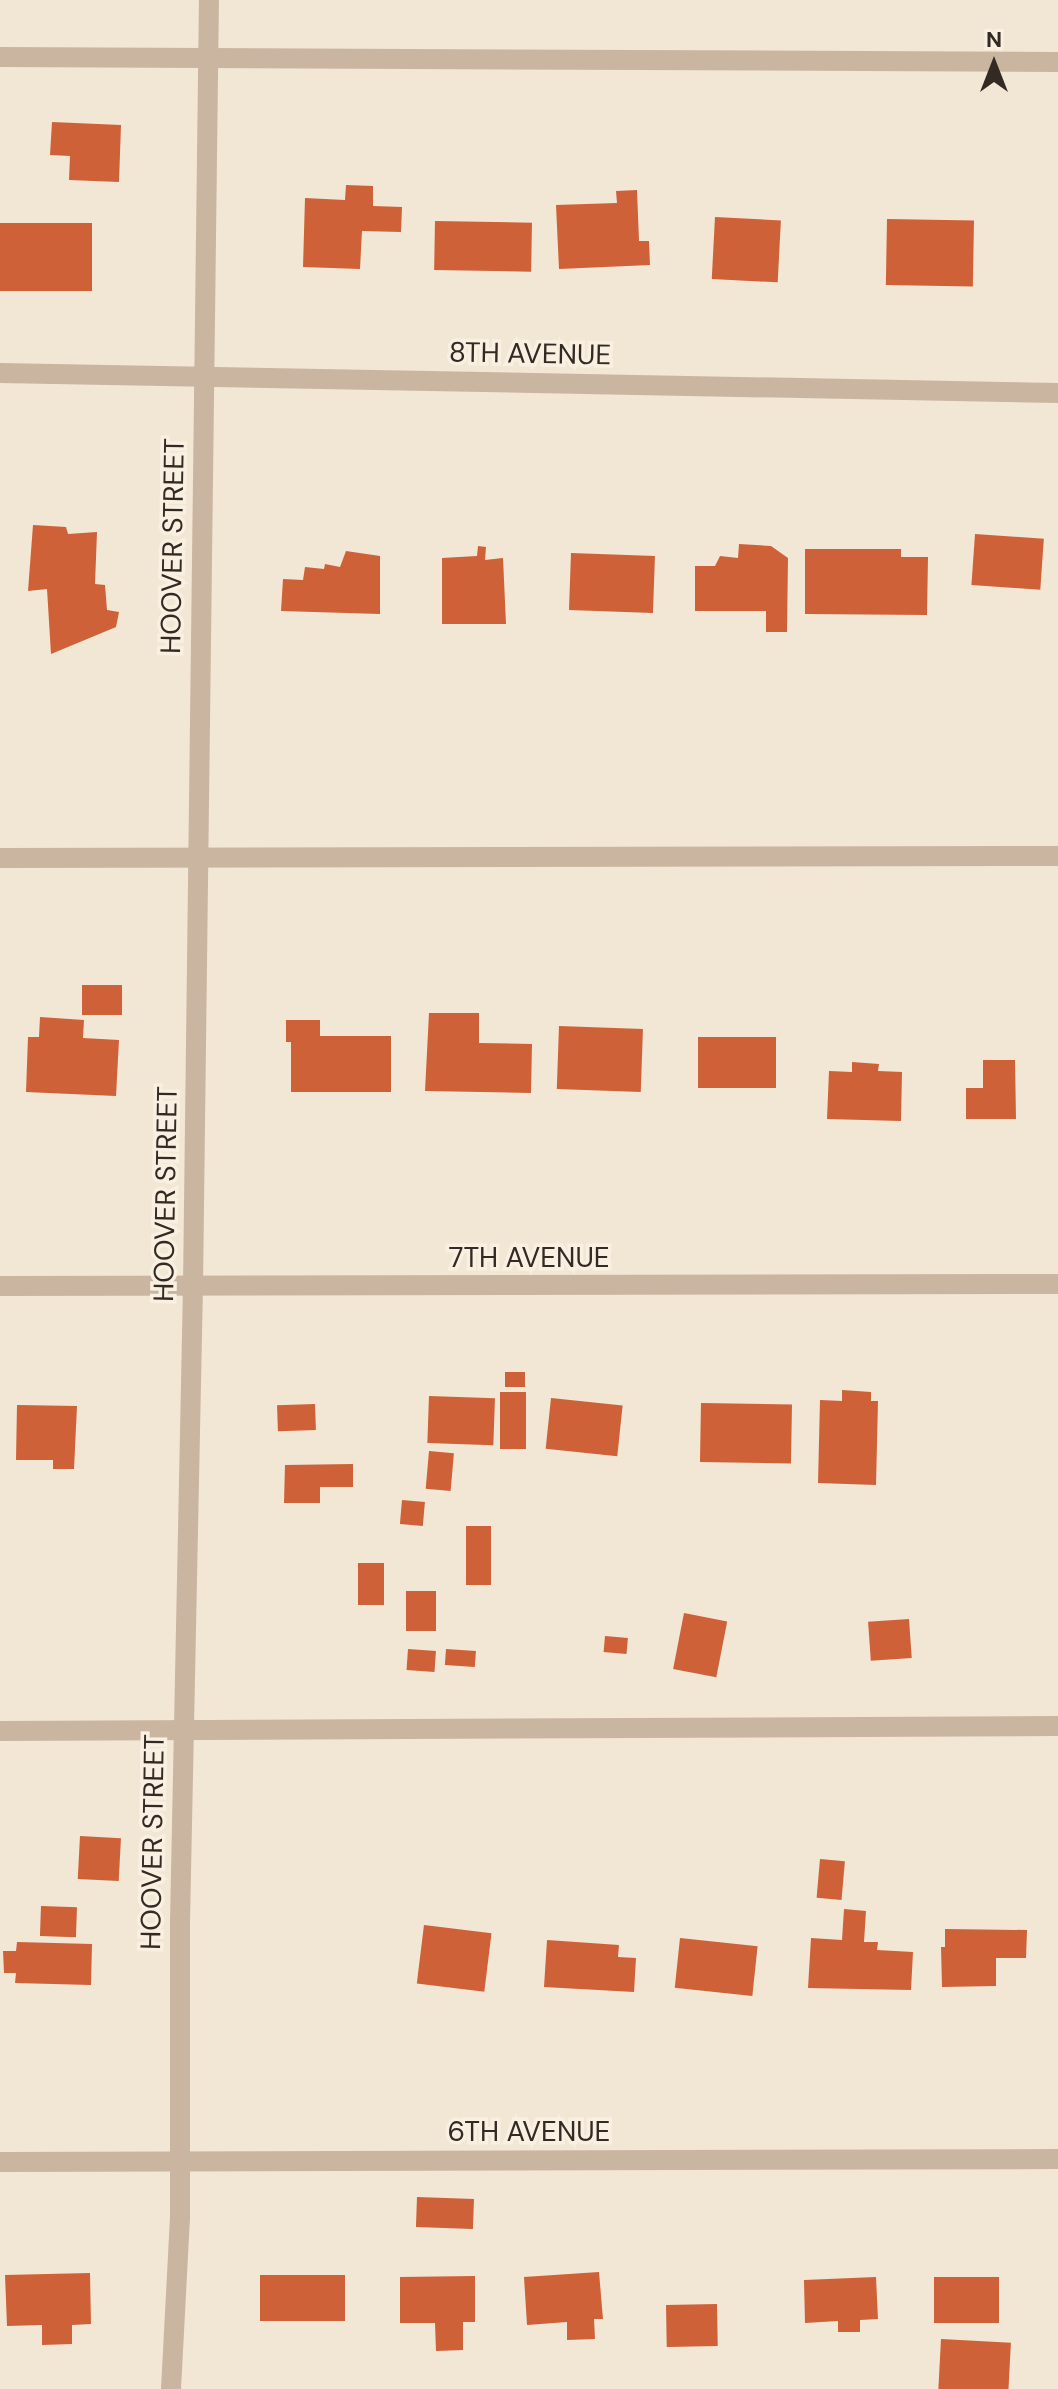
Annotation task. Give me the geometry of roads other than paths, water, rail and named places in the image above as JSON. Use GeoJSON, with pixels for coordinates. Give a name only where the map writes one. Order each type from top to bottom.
{"type":"FeatureCollection","features":[{"type":"Feature","properties":{"kind":"street","name":"HOOVER STREET"},"geometry":{"type":"LineString","coordinates":[[171,2389],[180,2218],[183,1731],[193,1286],[209,0]]}},
{"type":"Feature","properties":{"kind":"street"},"geometry":{"type":"LineString","coordinates":[[0,57],[1058,62]]}},
{"type":"Feature","properties":{"kind":"street","name":"8TH AVENUE"},"geometry":{"type":"LineString","coordinates":[[0,373],[1058,393]]}},
{"type":"Feature","properties":{"kind":"street"},"geometry":{"type":"LineString","coordinates":[[0,858],[1058,856]]}},
{"type":"Feature","properties":{"kind":"street","name":"7TH AVENUE"},"geometry":{"type":"LineString","coordinates":[[0,1286],[1058,1284]]}},
{"type":"Feature","properties":{"kind":"street"},"geometry":{"type":"LineString","coordinates":[[0,1731],[1058,1726]]}},
{"type":"Feature","properties":{"kind":"street","name":"6TH AVENUE"},"geometry":{"type":"LineString","coordinates":[[0,2162],[1058,2159]]}}]}
